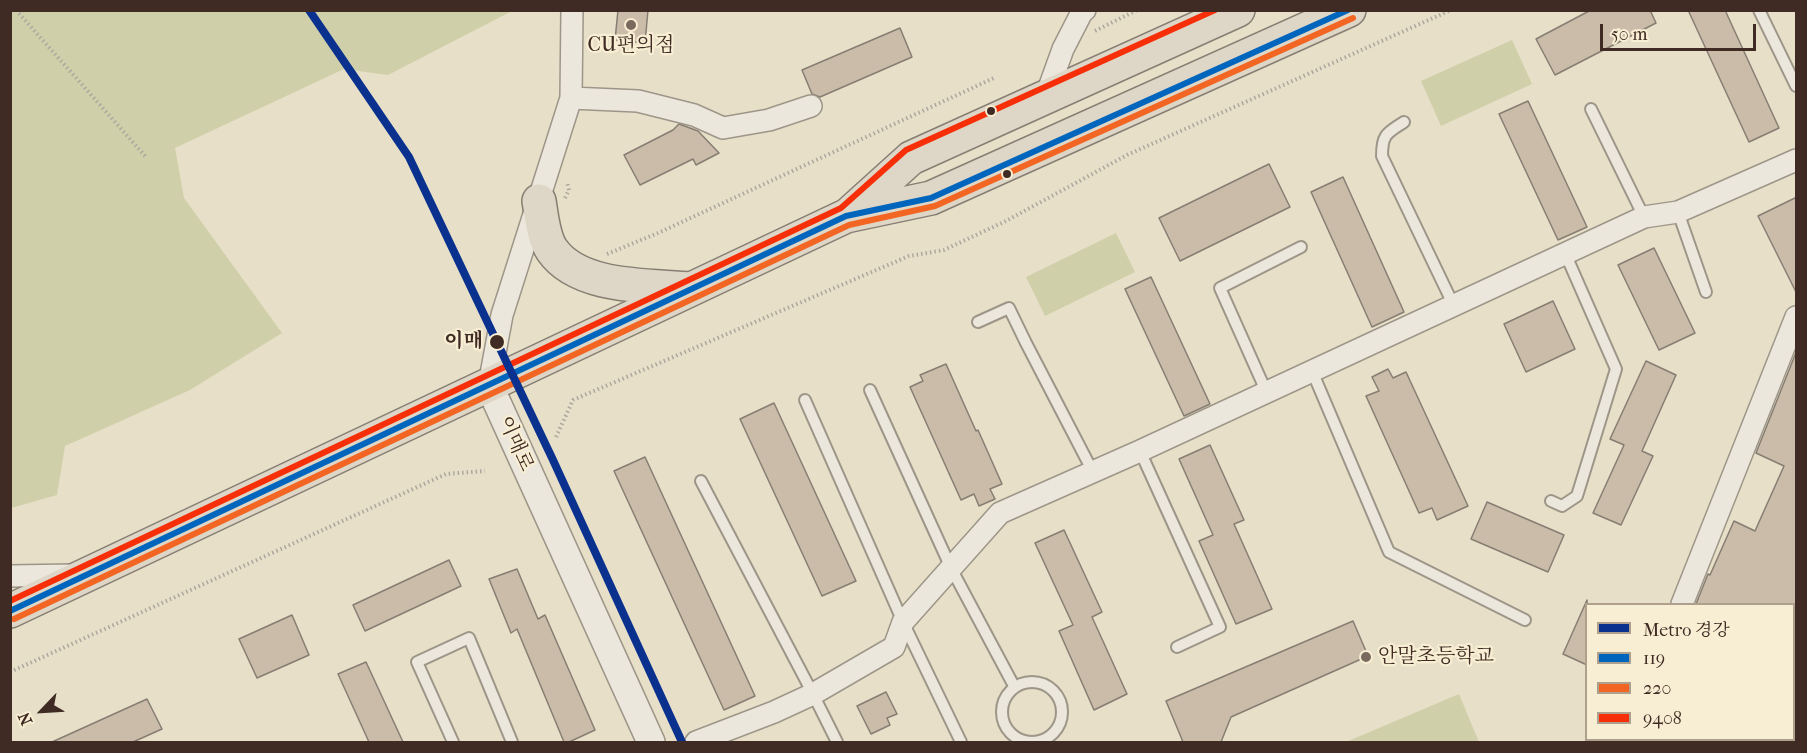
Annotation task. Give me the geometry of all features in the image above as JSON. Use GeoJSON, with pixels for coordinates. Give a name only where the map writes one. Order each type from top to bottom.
{"type":"FeatureCollection","features":[{"type":"Feature","properties":{"kind":"main road"},"geometry":{"type":"LineString","coordinates":[[846,216],[911,158],[1238,10]]}},
{"type":"Feature","properties":{"kind":"main road"},"geometry":{"type":"LineString","coordinates":[[10,611],[846,216],[931,198],[1349,10]]}},
{"type":"Feature","properties":{"kind":"main road"},"geometry":{"type":"LineString","coordinates":[[539,201],[545,237],[552,251],[567,265],[588,277],[606,281],[693,289]]}},
{"type":"Feature","properties":{"kind":"street"},"geometry":{"type":"LineString","coordinates":[[489,385],[502,315],[571,98],[572,10]]}},
{"type":"Feature","properties":{"kind":"street"},"geometry":{"type":"LineString","coordinates":[[1045,99],[1064,49],[1085,10]]}},
{"type":"Feature","properties":{"kind":"street"},"geometry":{"type":"LineString","coordinates":[[571,98],[638,101],[694,115],[723,128],[769,120],[811,106]]}},
{"type":"Feature","properties":{"kind":"street"},"geometry":{"type":"LineString","coordinates":[[696,742],[774,712],[813,694],[894,647],[903,622],[1000,513],[1140,451],[1644,217],[1677,212],[1797,160]]}},
{"type":"Feature","properties":{"kind":"street"},"geometry":{"type":"LineString","coordinates":[[1682,603],[1797,317]]}},
{"type":"Feature","properties":{"kind":"street","name":"이매로"},"geometry":{"type":"LineString","coordinates":[[489,385],[651,742]]}},
{"type":"Feature","properties":{"kind":"street"},"geometry":{"type":"LineString","coordinates":[[10,576],[87,574]]}},
{"type":"Feature","properties":{"kind":"lane"},"geometry":{"type":"LineString","coordinates":[[1759,10],[1797,86]]}},
{"type":"Feature","properties":{"kind":"lane"},"geometry":{"type":"LineString","coordinates":[[1591,109],[1644,217]]}},
{"type":"Feature","properties":{"kind":"lane"},"geometry":{"type":"LineString","coordinates":[[1404,122],[1386,134],[1382,145],[1382,156],[1453,304]]}},
{"type":"Feature","properties":{"kind":"lane"},"geometry":{"type":"LineString","coordinates":[[1677,212],[1706,292]]}},
{"type":"Feature","properties":{"kind":"lane"},"geometry":{"type":"LineString","coordinates":[[1266,391],[1220,288],[1301,247]]}},
{"type":"Feature","properties":{"kind":"lane"},"geometry":{"type":"LineString","coordinates":[[1551,501],[1562,506],[1577,496],[1616,369],[1565,254]]}},
{"type":"Feature","properties":{"kind":"lane"},"geometry":{"type":"LineString","coordinates":[[978,322],[1010,308],[1093,472]]}},
{"type":"Feature","properties":{"kind":"lane"},"geometry":{"type":"LineString","coordinates":[[1312,371],[1389,552],[1525,620]]}},
{"type":"Feature","properties":{"kind":"lane"},"geometry":{"type":"LineString","coordinates":[[870,390],[951,568],[1014,686]]}},
{"type":"Feature","properties":{"kind":"lane"},"geometry":{"type":"LineString","coordinates":[[805,400],[903,622],[961,742]]}},
{"type":"Feature","properties":{"kind":"lane"},"geometry":{"type":"LineString","coordinates":[[1140,451],[1220,627],[1177,647]]}},
{"type":"Feature","properties":{"kind":"lane"},"geometry":{"type":"LineString","coordinates":[[701,481],[837,742]]}},
{"type":"Feature","properties":{"kind":"lane"},"geometry":{"type":"LineString","coordinates":[[453,742],[417,662],[469,638],[512,742]]}},
{"type":"Feature","properties":{"kind":"lane"},"geometry":{"type":"LineString","coordinates":[[1024,682],[1041,682],[1056,693],[1061,703],[1060,724],[1051,735],[1042,741],[1028,742],[1013,736],[1006,728],[1001,711],[1008,691],[1014,686],[1024,682]]}},
{"type":"Feature","properties":{"kind":"path"},"geometry":{"type":"LineString","coordinates":[[16,10],[146,157]]}},
{"type":"Feature","properties":{"kind":"path"},"geometry":{"type":"LineString","coordinates":[[1090,34],[1137,10]]}},
{"type":"Feature","properties":{"kind":"path"},"geometry":{"type":"LineString","coordinates":[[556,437],[573,400],[909,256],[944,250],[1006,221],[1127,155],[1451,10]]}},
{"type":"Feature","properties":{"kind":"path"},"geometry":{"type":"LineString","coordinates":[[598,256],[657,233],[994,78]]}},
{"type":"Feature","properties":{"kind":"path"},"geometry":{"type":"LineString","coordinates":[[10,672],[446,474],[485,471]]}},
{"type":"Feature","properties":{"kind":"green space"},"geometry":{"type":"Polygon","coordinates":[[[11,10],[512,11],[388,75],[344,69],[175,148],[184,198],[282,333],[190,390],[65,446],[57,495],[11,508],[11,10]]]}},
{"type":"Feature","properties":{"kind":"green space"},"geometry":{"type":"Polygon","coordinates":[[[1512,40],[1532,84],[1441,126],[1421,81],[1512,40]]]}},
{"type":"Feature","properties":{"kind":"green space"},"geometry":{"type":"Polygon","coordinates":[[[1116,233],[1135,272],[1045,316],[1026,277],[1116,233]]]}},
{"type":"Feature","properties":{"kind":"green space"},"geometry":{"type":"Polygon","coordinates":[[[1459,694],[1479,742],[1346,742],[1459,694]]]}},
{"type":"Feature","properties":{"kind":"green space"},"geometry":{"type":"Polygon","coordinates":[[[1657,741],[1660,742],[1605,742],[1657,741]]]}},
{"type":"Feature","properties":{"kind":"building","name":"CU편의점"},"geometry":{"type":"Polygon","coordinates":[[[618,10],[648,10],[645,43],[615,40],[618,10]]]}},
{"type":"Feature","properties":{"kind":"building"},"geometry":{"type":"Polygon","coordinates":[[[1591,10],[1650,10],[1656,23],[1555,75],[1536,39],[1591,10]]]}},
{"type":"Feature","properties":{"kind":"building"},"geometry":{"type":"Polygon","coordinates":[[[1688,10],[1725,10],[1779,128],[1749,142],[1688,10]]]}},
{"type":"Feature","properties":{"kind":"building"},"geometry":{"type":"Polygon","coordinates":[[[900,28],[912,57],[820,97],[812,94],[802,70],[900,28]]]}},
{"type":"Feature","properties":{"kind":"building"},"geometry":{"type":"Polygon","coordinates":[[[1528,101],[1587,227],[1558,240],[1499,114],[1528,101]]]}},
{"type":"Feature","properties":{"kind":"building"},"geometry":{"type":"Polygon","coordinates":[[[679,124],[698,131],[719,153],[696,165],[693,159],[640,185],[624,155],[673,130],[679,124]]]}},
{"type":"Feature","properties":{"kind":"building"},"geometry":{"type":"Polygon","coordinates":[[[1269,164],[1290,207],[1180,261],[1159,218],[1269,164]]]}},
{"type":"Feature","properties":{"kind":"building"},"geometry":{"type":"Polygon","coordinates":[[[1343,177],[1404,312],[1372,327],[1311,192],[1343,177]]]}},
{"type":"Feature","properties":{"kind":"building"},"geometry":{"type":"Polygon","coordinates":[[[1797,197],[1797,294],[1758,216],[1797,197]]]}},
{"type":"Feature","properties":{"kind":"building"},"geometry":{"type":"Polygon","coordinates":[[[1654,248],[1695,333],[1659,350],[1618,265],[1654,248]]]}},
{"type":"Feature","properties":{"kind":"building"},"geometry":{"type":"Polygon","coordinates":[[[1151,277],[1210,404],[1184,416],[1125,289],[1151,277]]]}},
{"type":"Feature","properties":{"kind":"building"},"geometry":{"type":"Polygon","coordinates":[[[1553,301],[1575,349],[1526,372],[1504,324],[1553,301]]]}},
{"type":"Feature","properties":{"kind":"building"},"geometry":{"type":"Polygon","coordinates":[[[1797,350],[1797,604],[1696,603],[1734,521],[1755,531],[1784,466],[1756,453],[1797,350]]]}},
{"type":"Feature","properties":{"kind":"building"},"geometry":{"type":"Polygon","coordinates":[[[1646,361],[1676,375],[1642,451],[1653,456],[1621,525],[1593,513],[1624,445],[1610,439],[1646,361]]]}},
{"type":"Feature","properties":{"kind":"building"},"geometry":{"type":"Polygon","coordinates":[[[946,364],[1002,484],[990,489],[995,499],[979,506],[974,494],[961,500],[910,387],[923,381],[920,375],[946,364]]]}},
{"type":"Feature","properties":{"kind":"building"},"geometry":{"type":"Polygon","coordinates":[[[1388,369],[1393,378],[1406,372],[1468,506],[1437,520],[1432,508],[1419,513],[1366,396],[1379,391],[1372,377],[1388,369]]]}},
{"type":"Feature","properties":{"kind":"building"},"geometry":{"type":"Polygon","coordinates":[[[774,403],[856,581],[822,596],[740,419],[774,403]]]}},
{"type":"Feature","properties":{"kind":"building"},"geometry":{"type":"Polygon","coordinates":[[[1210,445],[1244,520],[1234,524],[1272,609],[1236,624],[1199,541],[1213,535],[1179,459],[1210,445]]]}},
{"type":"Feature","properties":{"kind":"building"},"geometry":{"type":"Polygon","coordinates":[[[645,457],[755,696],[724,710],[614,471],[645,457]]]}},
{"type":"Feature","properties":{"kind":"building"},"geometry":{"type":"Polygon","coordinates":[[[1487,502],[1564,535],[1548,572],[1471,539],[1487,502]]]}},
{"type":"Feature","properties":{"kind":"building"},"geometry":{"type":"Polygon","coordinates":[[[1064,530],[1102,612],[1092,617],[1127,694],[1094,710],[1059,631],[1073,625],[1035,543],[1064,530]]]}},
{"type":"Feature","properties":{"kind":"building"},"geometry":{"type":"Polygon","coordinates":[[[449,560],[461,586],[365,631],[353,605],[449,560]]]}},
{"type":"Feature","properties":{"kind":"building"},"geometry":{"type":"Polygon","coordinates":[[[517,569],[538,619],[545,615],[595,730],[569,742],[564,742],[517,629],[511,633],[489,579],[517,569]]]}},
{"type":"Feature","properties":{"kind":"building"},"geometry":{"type":"Polygon","coordinates":[[[1585,604],[1585,664],[1563,654],[1585,604]]]}},
{"type":"Feature","properties":{"kind":"building"},"geometry":{"type":"Polygon","coordinates":[[[292,615],[309,655],[257,678],[239,639],[292,615]]]}},
{"type":"Feature","properties":{"kind":"building"},"geometry":{"type":"Polygon","coordinates":[[[1353,621],[1368,656],[1231,717],[1221,742],[1183,742],[1166,701],[1353,621]]]}},
{"type":"Feature","properties":{"kind":"building"},"geometry":{"type":"Polygon","coordinates":[[[366,662],[403,742],[369,742],[338,674],[366,662]]]}},
{"type":"Feature","properties":{"kind":"building"},"geometry":{"type":"Polygon","coordinates":[[[886,692],[897,714],[887,718],[890,725],[871,734],[857,706],[886,692]]]}},
{"type":"Feature","properties":{"kind":"building"},"geometry":{"type":"Polygon","coordinates":[[[147,699],[162,729],[133,742],[52,742],[147,699]]]}},
{"type":"Feature","properties":{"kind":"metro line","name":"경강"},"geometry":{"type":"LineString","coordinates":[[309,10],[409,157],[553,460],[682,742]]}},
{"type":"Feature","properties":{"kind":"transit line","name":"9408"},"geometry":{"type":"LineString","coordinates":[[10,601],[841,208],[906,150],[1215,10]]}},
{"type":"Feature","properties":{"kind":"transit line","name":"119"},"geometry":{"type":"LineString","coordinates":[[10,611],[846,216],[931,198],[1348,10]]}},
{"type":"Feature","properties":{"kind":"transit line","name":"220"},"geometry":{"type":"LineString","coordinates":[[14,619],[849,225],[935,206],[1353,18]]}},
{"type":"Feature","properties":{"kind":"place","name":"CU편의점"},"geometry":{"type":"Point","coordinates":[631,25]}},
{"type":"Feature","properties":{"kind":"place","name":"이매"},"geometry":{"type":"Point","coordinates":[497,342]}},
{"type":"Feature","properties":{"kind":"place","name":"안말초등학교"},"geometry":{"type":"Point","coordinates":[1366,657]}}]}
